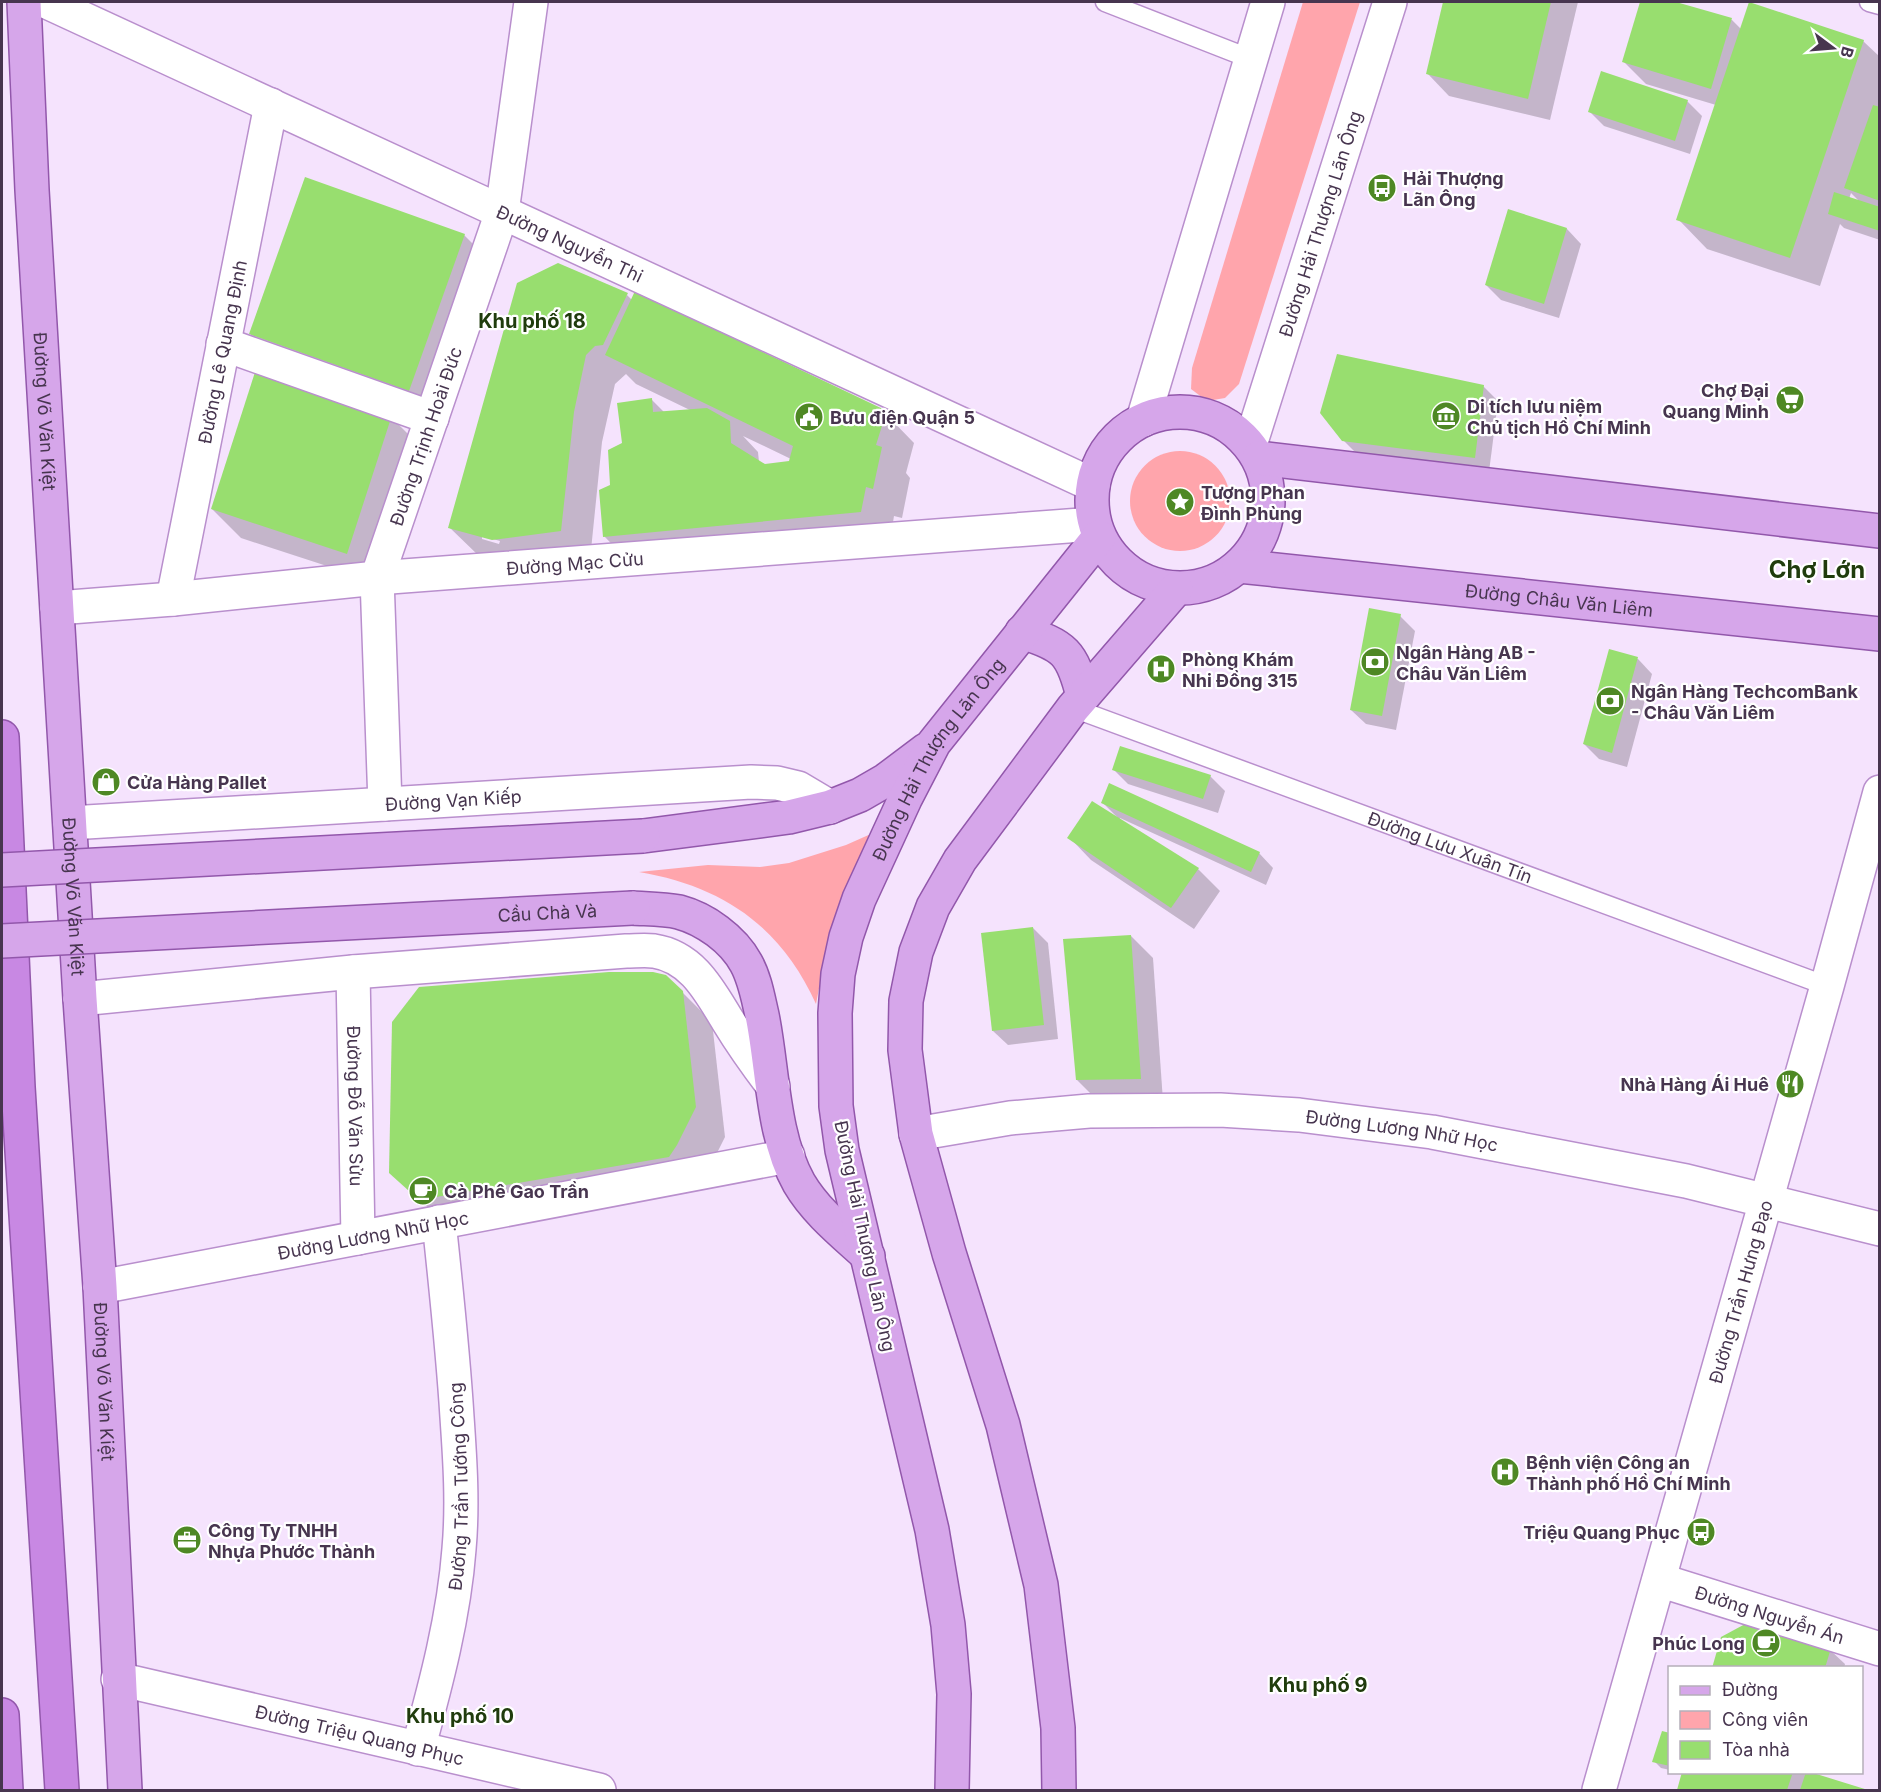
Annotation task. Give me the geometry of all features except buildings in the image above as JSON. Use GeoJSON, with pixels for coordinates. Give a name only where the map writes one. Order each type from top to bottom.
{"type":"FeatureCollection","features":[{"type":"Feature","properties":{"kind":"highway"},"geometry":{"type":"LineString","coordinates":[[2,737],[18,1099],[62,1791]]}},
{"type":"Feature","properties":{"kind":"highway"},"geometry":{"type":"LineString","coordinates":[[2,1715],[6,1791]]}},
{"type":"Feature","properties":{"kind":"main road","name":"Đường Võ Văn Kiệt"},"geometry":{"type":"LineString","coordinates":[[24,2],[32,190],[80,999],[100,1287],[118,1679],[126,1791]]}},
{"type":"Feature","properties":{"kind":"main road"},"geometry":{"type":"LineString","coordinates":[[1190,412],[1213,418],[1233,429],[1254,452],[1267,486],[1267,518],[1258,543],[1239,566],[1221,579],[1199,587],[1176,589],[1156,587],[1122,568],[1109,554],[1096,530],[1091,502],[1093,485],[1100,462],[1110,446],[1126,430],[1143,420],[1166,413],[1190,412]]}},
{"type":"Feature","properties":{"kind":"main road"},"geometry":{"type":"LineString","coordinates":[[1254,452],[1880,531]]}},
{"type":"Feature","properties":{"kind":"main road","name":"Đường Hải Thượng Lãn Ông"},"geometry":{"type":"LineString","coordinates":[[952,1791],[954,1695],[948,1625],[932,1530],[844,1161],[836,1106],[834,1022],[838,974],[846,937],[859,899],[934,743],[1022,632],[1096,530]]}},
{"type":"Feature","properties":{"kind":"main road","name":"Đường Châu Văn Liêm"},"geometry":{"type":"LineString","coordinates":[[1239,566],[1880,634]]}},
{"type":"Feature","properties":{"kind":"main road"},"geometry":{"type":"LineString","coordinates":[[1059,1791],[1058,1728],[1041,1585],[1003,1425],[949,1253],[916,1134],[905,1050],[906,1001],[916,952],[933,907],[960,860],[1078,702],[1176,589]]}},
{"type":"Feature","properties":{"kind":"main road"},"geometry":{"type":"LineString","coordinates":[[1022,632],[1061,648],[1071,659],[1077,670],[1078,702]]}},
{"type":"Feature","properties":{"kind":"main road"},"geometry":{"type":"LineString","coordinates":[[2,870],[644,836],[789,817],[830,807],[860,795],[886,780],[934,743]]}},
{"type":"Feature","properties":{"kind":"main road","name":"Cầu Chà Và"},"geometry":{"type":"LineString","coordinates":[[2,941],[633,908],[679,912],[703,922],[727,938],[746,963],[757,993],[772,1086],[788,1156],[799,1183],[814,1205],[868,1256]]}},
{"type":"Feature","properties":{"kind":"street","name":"Đường Nguyễn Thi"},"geometry":{"type":"LineString","coordinates":[[47,2],[1093,485]]}},
{"type":"Feature","properties":{"kind":"street","name":"Đường Trịnh Hoài Đức"},"geometry":{"type":"LineString","coordinates":[[385,804],[378,578],[502,212],[531,2]]}},
{"type":"Feature","properties":{"kind":"street"},"geometry":{"type":"LineString","coordinates":[[1143,420],[1269,2]]}},
{"type":"Feature","properties":{"kind":"street","name":"Đường Hải Thượng Lãn Ông"},"geometry":{"type":"LineString","coordinates":[[1254,452],[1390,2]]}},
{"type":"Feature","properties":{"kind":"street","name":"Đường Lê Quang Định"},"geometry":{"type":"LineString","coordinates":[[173,599],[271,105]]}},
{"type":"Feature","properties":{"kind":"street"},"geometry":{"type":"LineString","coordinates":[[223,344],[432,418]]}},
{"type":"Feature","properties":{"kind":"street","name":"Đường Mạc Cửu"},"geometry":{"type":"LineString","coordinates":[[57,608],[173,599],[378,578],[1096,530]]}},
{"type":"Feature","properties":{"kind":"street","name":"Đường Vạn Kiếp"},"geometry":{"type":"LineString","coordinates":[[70,823],[750,782],[777,783],[798,788],[830,807]]}},
{"type":"Feature","properties":{"kind":"street","name":"Đường Trần Hưng Đạo"},"geometry":{"type":"LineString","coordinates":[[1599,1791],[1880,792]]}},
{"type":"Feature","properties":{"kind":"street"},"geometry":{"type":"LineString","coordinates":[[80,999],[353,972],[626,951],[655,951],[678,960],[696,972],[772,1086]]}},
{"type":"Feature","properties":{"kind":"street","name":"Đường Đỗ Văn Sửu"},"geometry":{"type":"LineString","coordinates":[[353,972],[358,1238]]}},
{"type":"Feature","properties":{"kind":"street","name":"Đường Lương Nhữ Học"},"geometry":{"type":"LineString","coordinates":[[916,1134],[1010,1118],[1089,1111],[1220,1110],[1299,1115],[1432,1132],[1686,1181],[1880,1229]]}},
{"type":"Feature","properties":{"kind":"street","name":"Đường Lương Nhữ Học"},"geometry":{"type":"LineString","coordinates":[[100,1287],[788,1156]]}},
{"type":"Feature","properties":{"kind":"street","name":"Đường Trần Tướng Công"},"geometry":{"type":"LineString","coordinates":[[418,1749],[434,1691],[459,1549],[459,1451],[439,1222]]}},
{"type":"Feature","properties":{"kind":"street","name":"Đường Nguyễn Án"},"geometry":{"type":"LineString","coordinates":[[1659,1580],[1880,1649]]}},
{"type":"Feature","properties":{"kind":"street","name":"Đường Triệu Quang Phục"},"geometry":{"type":"LineString","coordinates":[[118,1679],[599,1791]]}},
{"type":"Feature","properties":{"kind":"lane"},"geometry":{"type":"LineString","coordinates":[[1105,2],[1251,59]]}},
{"type":"Feature","properties":{"kind":"lane"},"geometry":{"type":"LineString","coordinates":[[1869,2],[1880,5]]}},
{"type":"Feature","properties":{"kind":"lane","name":"Đường Lưu Xuân Tín"},"geometry":{"type":"LineString","coordinates":[[1078,702],[1827,986]]}},
{"type":"Feature","properties":{"kind":"green space"},"geometry":{"type":"Polygon","coordinates":[[[1303,2],[1360,2],[1239,384],[1225,398],[1207,401],[1191,389],[1192,368],[1303,2]]]}},
{"type":"Feature","properties":{"kind":"green space"},"geometry":{"type":"Polygon","coordinates":[[[1180,451],[1199,455],[1215,466],[1226,482],[1230,501],[1226,520],[1215,536],[1199,547],[1180,551],[1161,547],[1145,536],[1134,520],[1130,501],[1134,482],[1145,466],[1161,455],[1180,451]]]}},
{"type":"Feature","properties":{"kind":"green space"},"geometry":{"type":"Polygon","coordinates":[[[873,833],[835,920],[816,1004],[802,977],[785,952],[746,914],[722,899],[697,888],[669,878],[639,872],[708,865],[760,867],[789,863],[846,845],[873,833]]]}},
{"type":"Feature","properties":{"kind":"place","name":"Hải Thượng Lãn Ông"},"geometry":{"type":"Point","coordinates":[1382,188]}},
{"type":"Feature","properties":{"kind":"place","name":"Chợ Đại Quang Minh"},"geometry":{"type":"Point","coordinates":[1790,400]}},
{"type":"Feature","properties":{"kind":"place","name":"Di tích lưu niệm Chủ tịch Hồ Chí Minh"},"geometry":{"type":"Point","coordinates":[1446,416]}},
{"type":"Feature","properties":{"kind":"place","name":"Bưu điện Quận 5"},"geometry":{"type":"Point","coordinates":[809,417]}},
{"type":"Feature","properties":{"kind":"place","name":"Tượng Phan Đình Phùng"},"geometry":{"type":"Point","coordinates":[1180,502]}},
{"type":"Feature","properties":{"kind":"place","name":"Ngân Hàng AB - Châu Văn Liêm"},"geometry":{"type":"Point","coordinates":[1375,662]}},
{"type":"Feature","properties":{"kind":"place","name":"Phòng Khám Nhi Đồng 315"},"geometry":{"type":"Point","coordinates":[1161,669]}},
{"type":"Feature","properties":{"kind":"place","name":"Ngân Hàng TechcomBank - Châu Văn Liêm"},"geometry":{"type":"Point","coordinates":[1610,701]}},
{"type":"Feature","properties":{"kind":"place","name":"Cửa Hàng Pallet"},"geometry":{"type":"Point","coordinates":[106,782]}},
{"type":"Feature","properties":{"kind":"place","name":"Nhà Hàng Ái Huê"},"geometry":{"type":"Point","coordinates":[1790,1084]}},
{"type":"Feature","properties":{"kind":"place","name":"Cà Phê Gao Trần"},"geometry":{"type":"Point","coordinates":[423,1191]}},
{"type":"Feature","properties":{"kind":"place","name":"Bệnh viện Công an Thành phố Hồ Chí Minh"},"geometry":{"type":"Point","coordinates":[1505,1472]}},
{"type":"Feature","properties":{"kind":"place","name":"Triệu Quang Phục"},"geometry":{"type":"Point","coordinates":[1701,1532]}},
{"type":"Feature","properties":{"kind":"place","name":"Công Ty TNHH Nhựa Phước Thành"},"geometry":{"type":"Point","coordinates":[187,1540]}},
{"type":"Feature","properties":{"kind":"place","name":"Phúc Long"},"geometry":{"type":"Point","coordinates":[1766,1643]}},
{"type":"Feature","properties":{"kind":"district","name":"Khu phố 18"},"geometry":{"type":"Point","coordinates":[532,321]}},
{"type":"Feature","properties":{"kind":"district","name":"Chợ Lớn"},"geometry":{"type":"Point","coordinates":[1817,569]}},
{"type":"Feature","properties":{"kind":"district","name":"Khu phố 9"},"geometry":{"type":"Point","coordinates":[1318,1685]}},
{"type":"Feature","properties":{"kind":"district","name":"Khu phố 10"},"geometry":{"type":"Point","coordinates":[460,1716]}}]}
